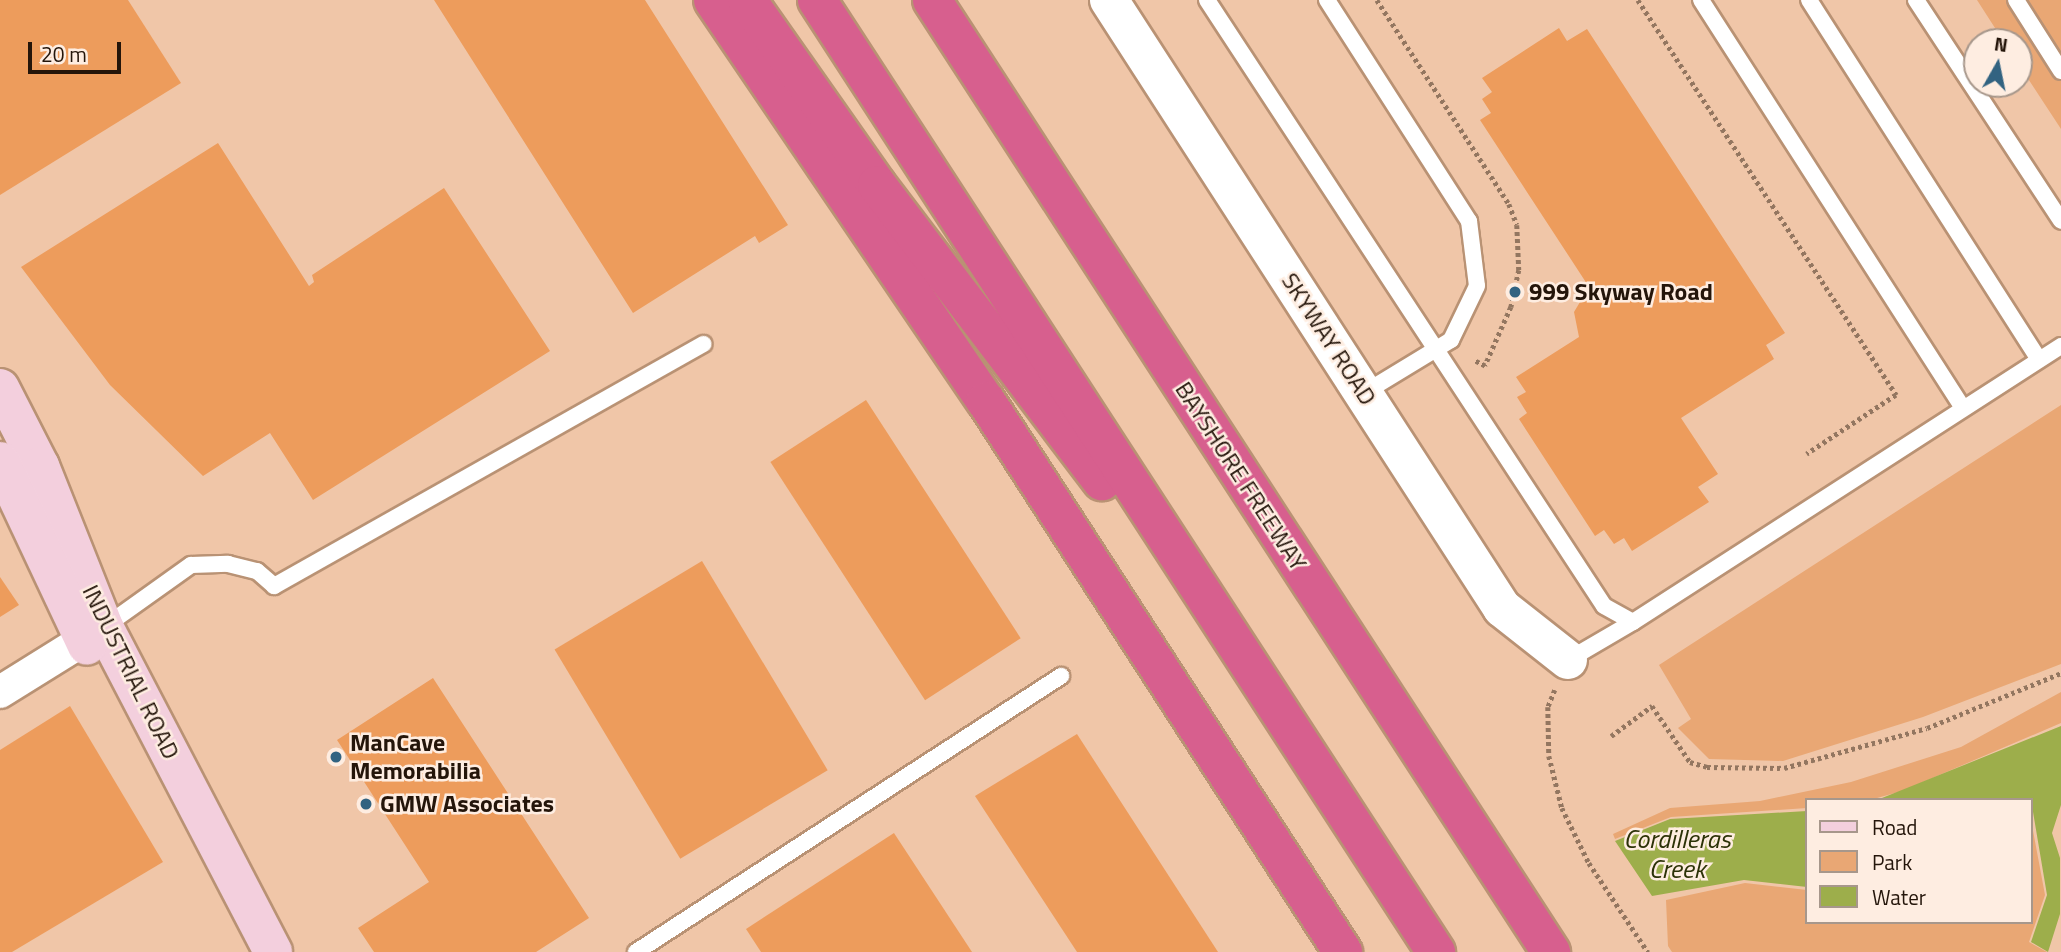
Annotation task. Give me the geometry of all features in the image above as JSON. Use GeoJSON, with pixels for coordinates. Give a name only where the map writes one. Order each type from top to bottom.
{"type":"FeatureCollection","features":[{"type":"Feature","properties":{"kind":"highway"},"geometry":{"type":"LineString","coordinates":[[713,0],[979,390],[1343,952]]}},
{"type":"Feature","properties":{"kind":"highway"},"geometry":{"type":"LineString","coordinates":[[747,0],[877,185],[1286,722]]}},
{"type":"Feature","properties":{"kind":"highway"},"geometry":{"type":"LineString","coordinates":[[817,0],[1436,952]]}},
{"type":"Feature","properties":{"kind":"highway","name":"BAYSHORE FREEWAY"},"geometry":{"type":"LineString","coordinates":[[932,0],[1551,952]]}},
{"type":"Feature","properties":{"kind":"main road","name":"INDUSTRIAL ROAD"},"geometry":{"type":"LineString","coordinates":[[0,388],[40,466],[94,634],[248,952]]}},
{"type":"Feature","properties":{"kind":"main road","name":"INDUSTRIAL ROAD"},"geometry":{"type":"LineString","coordinates":[[0,461],[273,952]]}},
{"type":"Feature","properties":{"kind":"street","name":"SKYWAY ROAD"},"geometry":{"type":"LineString","coordinates":[[1109,0],[1502,608],[1568,660]]}},
{"type":"Feature","properties":{"kind":"street"},"geometry":{"type":"LineString","coordinates":[[0,692],[94,634]]}},
{"type":"Feature","properties":{"kind":"lane"},"geometry":{"type":"LineString","coordinates":[[1207,0],[1604,606],[1633,622]]}},
{"type":"Feature","properties":{"kind":"lane"},"geometry":{"type":"LineString","coordinates":[[1327,0],[1469,221],[1477,286],[1451,340],[1364,393]]}},
{"type":"Feature","properties":{"kind":"lane"},"geometry":{"type":"LineString","coordinates":[[1701,0],[1962,407]]}},
{"type":"Feature","properties":{"kind":"lane"},"geometry":{"type":"LineString","coordinates":[[1809,0],[2039,359]]}},
{"type":"Feature","properties":{"kind":"lane"},"geometry":{"type":"LineString","coordinates":[[1916,0],[2061,221]]}},
{"type":"Feature","properties":{"kind":"lane"},"geometry":{"type":"LineString","coordinates":[[2016,0],[2061,71]]}},
{"type":"Feature","properties":{"kind":"lane"},"geometry":{"type":"LineString","coordinates":[[94,634],[191,565],[228,564],[248,568],[274,586],[703,344]]}},
{"type":"Feature","properties":{"kind":"lane"},"geometry":{"type":"LineString","coordinates":[[1568,660],[1633,622],[1962,407],[2061,346]]}},
{"type":"Feature","properties":{"kind":"lane"},"geometry":{"type":"LineString","coordinates":[[636,952],[1061,676]]}},
{"type":"Feature","properties":{"kind":"path"},"geometry":{"type":"LineString","coordinates":[[1638,0],[1896,395],[1807,454]]}},
{"type":"Feature","properties":{"kind":"path"},"geometry":{"type":"LineString","coordinates":[[1568,660],[1548,706],[1549,756],[1562,808],[1589,863],[1648,952]]}},
{"type":"Feature","properties":{"kind":"path"},"geometry":{"type":"LineString","coordinates":[[1611,736],[1652,706],[1690,762],[1707,767],[1784,768],[1927,727],[2061,673]]}},
{"type":"Feature","properties":{"kind":"green space"},"geometry":{"type":"Polygon","coordinates":[[[1977,0],[2061,0],[2061,129],[2033,86],[2033,28],[1995,28],[1977,0]]]}},
{"type":"Feature","properties":{"kind":"green space"},"geometry":{"type":"Polygon","coordinates":[[[2061,405],[2061,664],[1923,717],[1783,761],[1709,759],[1678,728],[1691,719],[1659,665],[2061,405]]]}},
{"type":"Feature","properties":{"kind":"green space"},"geometry":{"type":"Polygon","coordinates":[[[2061,692],[2061,723],[1902,791],[1877,798],[1806,798],[1806,808],[1671,817],[1615,839],[1613,834],[1670,808],[1760,801],[1851,782],[1961,747],[2061,692]]]}},
{"type":"Feature","properties":{"kind":"green space"},"geometry":{"type":"Polygon","coordinates":[[[2033,831],[2045,895],[2029,942],[2047,952],[1672,952],[1668,946],[1666,900],[1745,883],[1806,890],[1806,924],[2033,924],[2033,831]]]}},
{"type":"Feature","properties":{"kind":"water"},"geometry":{"type":"Polygon","coordinates":[[[2061,726],[2061,805],[2052,833],[2060,858],[2060,914],[2048,952],[2031,942],[2047,895],[2033,798],[1882,798],[2061,726]]]}},
{"type":"Feature","properties":{"kind":"water","name":"Cordilleras Creek"},"geometry":{"type":"Polygon","coordinates":[[[1806,811],[1806,887],[1744,880],[1652,896],[1615,841],[1670,819],[1806,811]]]}},
{"type":"Feature","properties":{"kind":"building"},"geometry":{"type":"Polygon","coordinates":[[[0,0],[128,0],[181,83],[0,195],[0,0]]]}},
{"type":"Feature","properties":{"kind":"building"},"geometry":{"type":"Polygon","coordinates":[[[434,0],[645,0],[788,225],[759,243],[755,236],[633,313],[434,0]]]}},
{"type":"Feature","properties":{"kind":"building"},"geometry":{"type":"Polygon","coordinates":[[[1559,28],[1567,41],[1587,29],[1785,333],[1766,345],[1774,359],[1681,418],[1718,474],[1698,487],[1709,502],[1632,551],[1624,538],[1614,544],[1604,530],[1595,536],[1519,419],[1527,413],[1517,397],[1526,392],[1516,377],[1579,337],[1574,312],[1589,287],[1480,120],[1491,113],[1482,99],[1492,92],[1482,78],[1559,28]]]}},
{"type":"Feature","properties":{"kind":"building"},"geometry":{"type":"Polygon","coordinates":[[[218,143],[309,286],[314,282],[312,275],[444,188],[550,351],[313,500],[270,433],[203,476],[110,385],[21,267],[218,143]]]}},
{"type":"Feature","properties":{"kind":"building"},"geometry":{"type":"Polygon","coordinates":[[[866,400],[1021,638],[925,700],[770,462],[866,400]]]}},
{"type":"Feature","properties":{"kind":"building"},"geometry":{"type":"Polygon","coordinates":[[[702,561],[828,770],[680,859],[555,650],[702,561]]]}},
{"type":"Feature","properties":{"kind":"building"},"geometry":{"type":"Polygon","coordinates":[[[0,577],[19,605],[0,617],[0,577]]]}},
{"type":"Feature","properties":{"kind":"building"},"geometry":{"type":"Polygon","coordinates":[[[433,678],[589,918],[536,952],[374,952],[358,928],[429,882],[337,740],[433,678]]]}},
{"type":"Feature","properties":{"kind":"building"},"geometry":{"type":"Polygon","coordinates":[[[70,706],[163,862],[12,952],[0,952],[0,750],[70,706]]]}},
{"type":"Feature","properties":{"kind":"building"},"geometry":{"type":"Polygon","coordinates":[[[1077,734],[1218,952],[1077,952],[975,796],[1077,734]]]}},
{"type":"Feature","properties":{"kind":"building"},"geometry":{"type":"Polygon","coordinates":[[[894,833],[972,952],[761,952],[746,929],[894,833]]]}},
{"type":"Feature","properties":{"kind":"place","name":"999 Skyway Road"},"geometry":{"type":"Point","coordinates":[1515,292]}},
{"type":"Feature","properties":{"kind":"place","name":"ManCave Memorabilia"},"geometry":{"type":"Point","coordinates":[336,757]}},
{"type":"Feature","properties":{"kind":"place","name":"GMW Associates"},"geometry":{"type":"Point","coordinates":[366,804]}}]}
